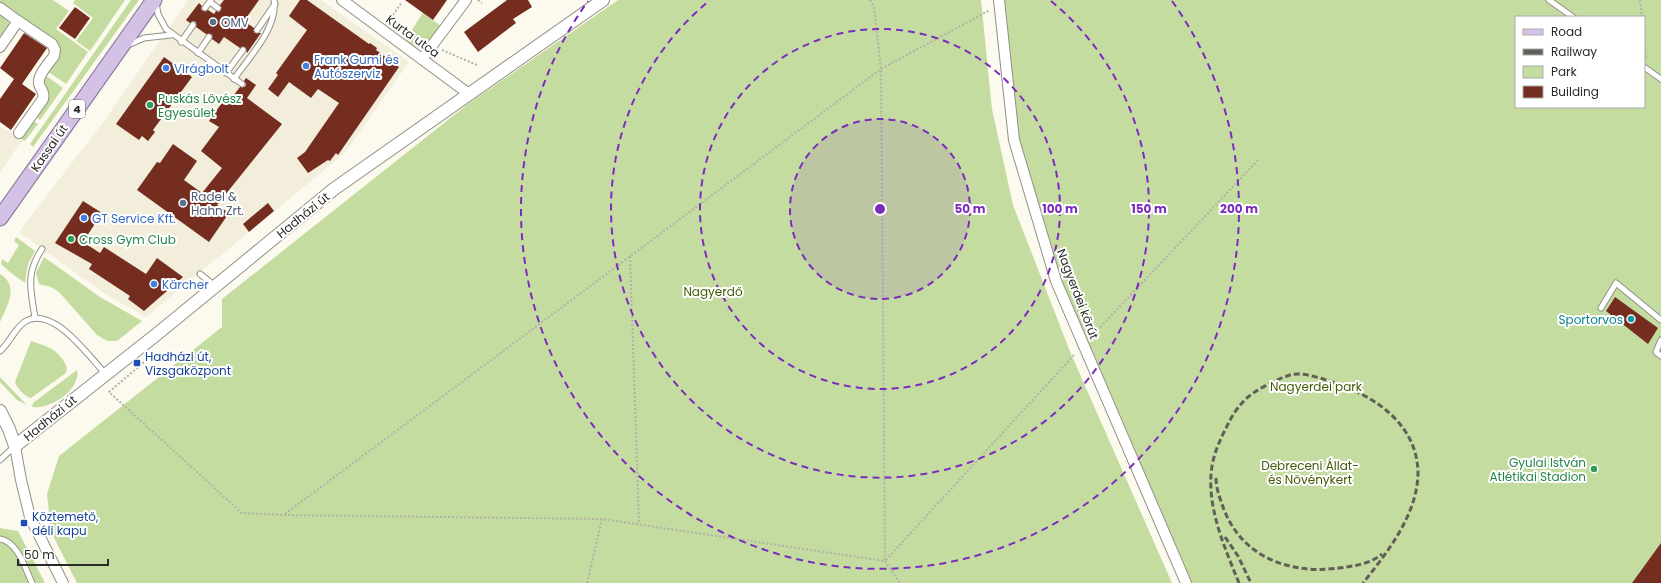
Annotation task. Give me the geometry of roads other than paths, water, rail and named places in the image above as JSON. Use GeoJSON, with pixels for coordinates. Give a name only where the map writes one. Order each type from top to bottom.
{"type":"FeatureCollection","features":[{"type":"Feature","properties":{"kind":"main road","name":"Kassai út"},"geometry":{"type":"LineString","coordinates":[[0,218],[155,0]]}},
{"type":"Feature","properties":{"kind":"street","name":"Kurta utca"},"geometry":{"type":"LineString","coordinates":[[342,0],[469,94]]}},
{"type":"Feature","properties":{"kind":"street"},"geometry":{"type":"LineString","coordinates":[[422,60],[466,0]]}},
{"type":"Feature","properties":{"kind":"street","name":"Hadházi út"},"geometry":{"type":"LineString","coordinates":[[15,446],[334,189],[603,0]]}},
{"type":"Feature","properties":{"kind":"street","name":"Nagyerdei körút"},"geometry":{"type":"LineString","coordinates":[[1000,2],[1014,140],[1056,281],[1186,583]]}},
{"type":"Feature","properties":{"kind":"street"},"geometry":{"type":"LineString","coordinates":[[0,8],[52,44],[55,52],[39,79],[39,84],[44,94],[43,98],[19,133]]}},
{"type":"Feature","properties":{"kind":"street"},"geometry":{"type":"LineString","coordinates":[[0,47],[18,21]]}},
{"type":"Feature","properties":{"kind":"street"},"geometry":{"type":"LineString","coordinates":[[0,411],[15,446],[30,517],[62,583]]}},
{"type":"Feature","properties":{"kind":"lane"},"geometry":{"type":"LineString","coordinates":[[155,0],[161,22],[171,34],[242,84]]}},
{"type":"Feature","properties":{"kind":"lane"},"geometry":{"type":"LineString","coordinates":[[1549,0],[1572,16]]}},
{"type":"Feature","properties":{"kind":"lane"},"geometry":{"type":"LineString","coordinates":[[205,8],[210,1],[218,8]]}},
{"type":"Feature","properties":{"kind":"lane"},"geometry":{"type":"LineString","coordinates":[[257,30],[275,2]]}},
{"type":"Feature","properties":{"kind":"lane"},"geometry":{"type":"LineString","coordinates":[[234,79],[268,31],[275,12],[275,2]]}},
{"type":"Feature","properties":{"kind":"lane"},"geometry":{"type":"LineString","coordinates":[[181,42],[193,25]]}},
{"type":"Feature","properties":{"kind":"lane"},"geometry":{"type":"LineString","coordinates":[[120,48],[144,38],[171,34]]}},
{"type":"Feature","properties":{"kind":"lane"},"geometry":{"type":"LineString","coordinates":[[198,53],[209,37]]}},
{"type":"Feature","properties":{"kind":"lane"},"geometry":{"type":"LineString","coordinates":[[226,73],[243,50]]}},
{"type":"Feature","properties":{"kind":"lane"},"geometry":{"type":"LineString","coordinates":[[1646,68],[1661,79]]}},
{"type":"Feature","properties":{"kind":"lane"},"geometry":{"type":"LineString","coordinates":[[35,318],[30,275],[34,263],[42,249]]}},
{"type":"Feature","properties":{"kind":"lane"},"geometry":{"type":"LineString","coordinates":[[200,274],[214,286]]}},
{"type":"Feature","properties":{"kind":"lane"},"geometry":{"type":"LineString","coordinates":[[1601,308],[1616,283],[1661,320]]}},
{"type":"Feature","properties":{"kind":"lane"},"geometry":{"type":"LineString","coordinates":[[0,351],[22,323],[35,318],[50,320],[62,327],[105,374]]}},
{"type":"Feature","properties":{"kind":"lane"},"geometry":{"type":"LineString","coordinates":[[1661,340],[1656,352],[1661,356]]}},
{"type":"Feature","properties":{"kind":"lane"},"geometry":{"type":"LineString","coordinates":[[0,460],[15,446]]}},
{"type":"Feature","properties":{"kind":"lane"},"geometry":{"type":"LineString","coordinates":[[0,538],[7,540],[14,546],[32,583]]}},
{"type":"Feature","properties":{"kind":"railway"},"geometry":{"type":"LineString","coordinates":[[1239,583],[1227,554],[1213,508],[1211,476],[1214,456],[1231,418],[1247,398],[1278,379],[1295,374],[1324,379],[1361,394],[1376,403],[1390,413],[1401,426],[1410,440],[1416,456],[1418,474],[1416,489],[1406,519],[1391,546],[1363,583]]}},
{"type":"Feature","properties":{"kind":"railway"},"geometry":{"type":"LineString","coordinates":[[1216,478],[1219,495],[1230,522],[1240,537],[1253,549],[1268,558],[1284,565],[1320,569],[1339,568],[1362,564],[1382,554]]}},
{"type":"Feature","properties":{"kind":"railway"},"geometry":{"type":"LineString","coordinates":[[1225,537],[1238,556],[1251,583]]}},
{"type":"Feature","properties":{"kind":"place","name":"OMV"},"geometry":{"type":"Point","coordinates":[213,22]}},
{"type":"Feature","properties":{"kind":"place","name":"Frank Gumi és Autószerviz"},"geometry":{"type":"Point","coordinates":[306,66]}},
{"type":"Feature","properties":{"kind":"place","name":"Virágbolt"},"geometry":{"type":"Point","coordinates":[166,68]}},
{"type":"Feature","properties":{"kind":"place","name":"Puskás Lövész Egyesület"},"geometry":{"type":"Point","coordinates":[150,105]}},
{"type":"Feature","properties":{"kind":"place","name":"Radel & Hahn Zrt."},"geometry":{"type":"Point","coordinates":[183,203]}},
{"type":"Feature","properties":{"kind":"place","name":"GT Service Kft."},"geometry":{"type":"Point","coordinates":[84,218]}},
{"type":"Feature","properties":{"kind":"place","name":"Cross Gym Club"},"geometry":{"type":"Point","coordinates":[71,239]}},
{"type":"Feature","properties":{"kind":"place","name":"Kärcher"},"geometry":{"type":"Point","coordinates":[154,284]}},
{"type":"Feature","properties":{"kind":"place","name":"Sportorvos"},"geometry":{"type":"Point","coordinates":[1631,319]}},
{"type":"Feature","properties":{"kind":"place","name":"Hadházi út, Vizsgaközpont"},"geometry":{"type":"Point","coordinates":[137,363]}},
{"type":"Feature","properties":{"kind":"place","name":"Gyulai István Atlétikai Stadion"},"geometry":{"type":"Point","coordinates":[1594,469]}},
{"type":"Feature","properties":{"kind":"place","name":"Köztemető, déli kapu"},"geometry":{"type":"Point","coordinates":[24,523]}},
{"type":"Feature","properties":{"kind":"park label","name":"Nagyerdő"},"geometry":{"type":"Point","coordinates":[713,291]}},
{"type":"Feature","properties":{"kind":"park label","name":"Nagyerdei park"},"geometry":{"type":"Point","coordinates":[1316,386]}},
{"type":"Feature","properties":{"kind":"park label","name":"Debreceni Állat- és Növénykert"},"geometry":{"type":"Point","coordinates":[1310,472]}}]}
